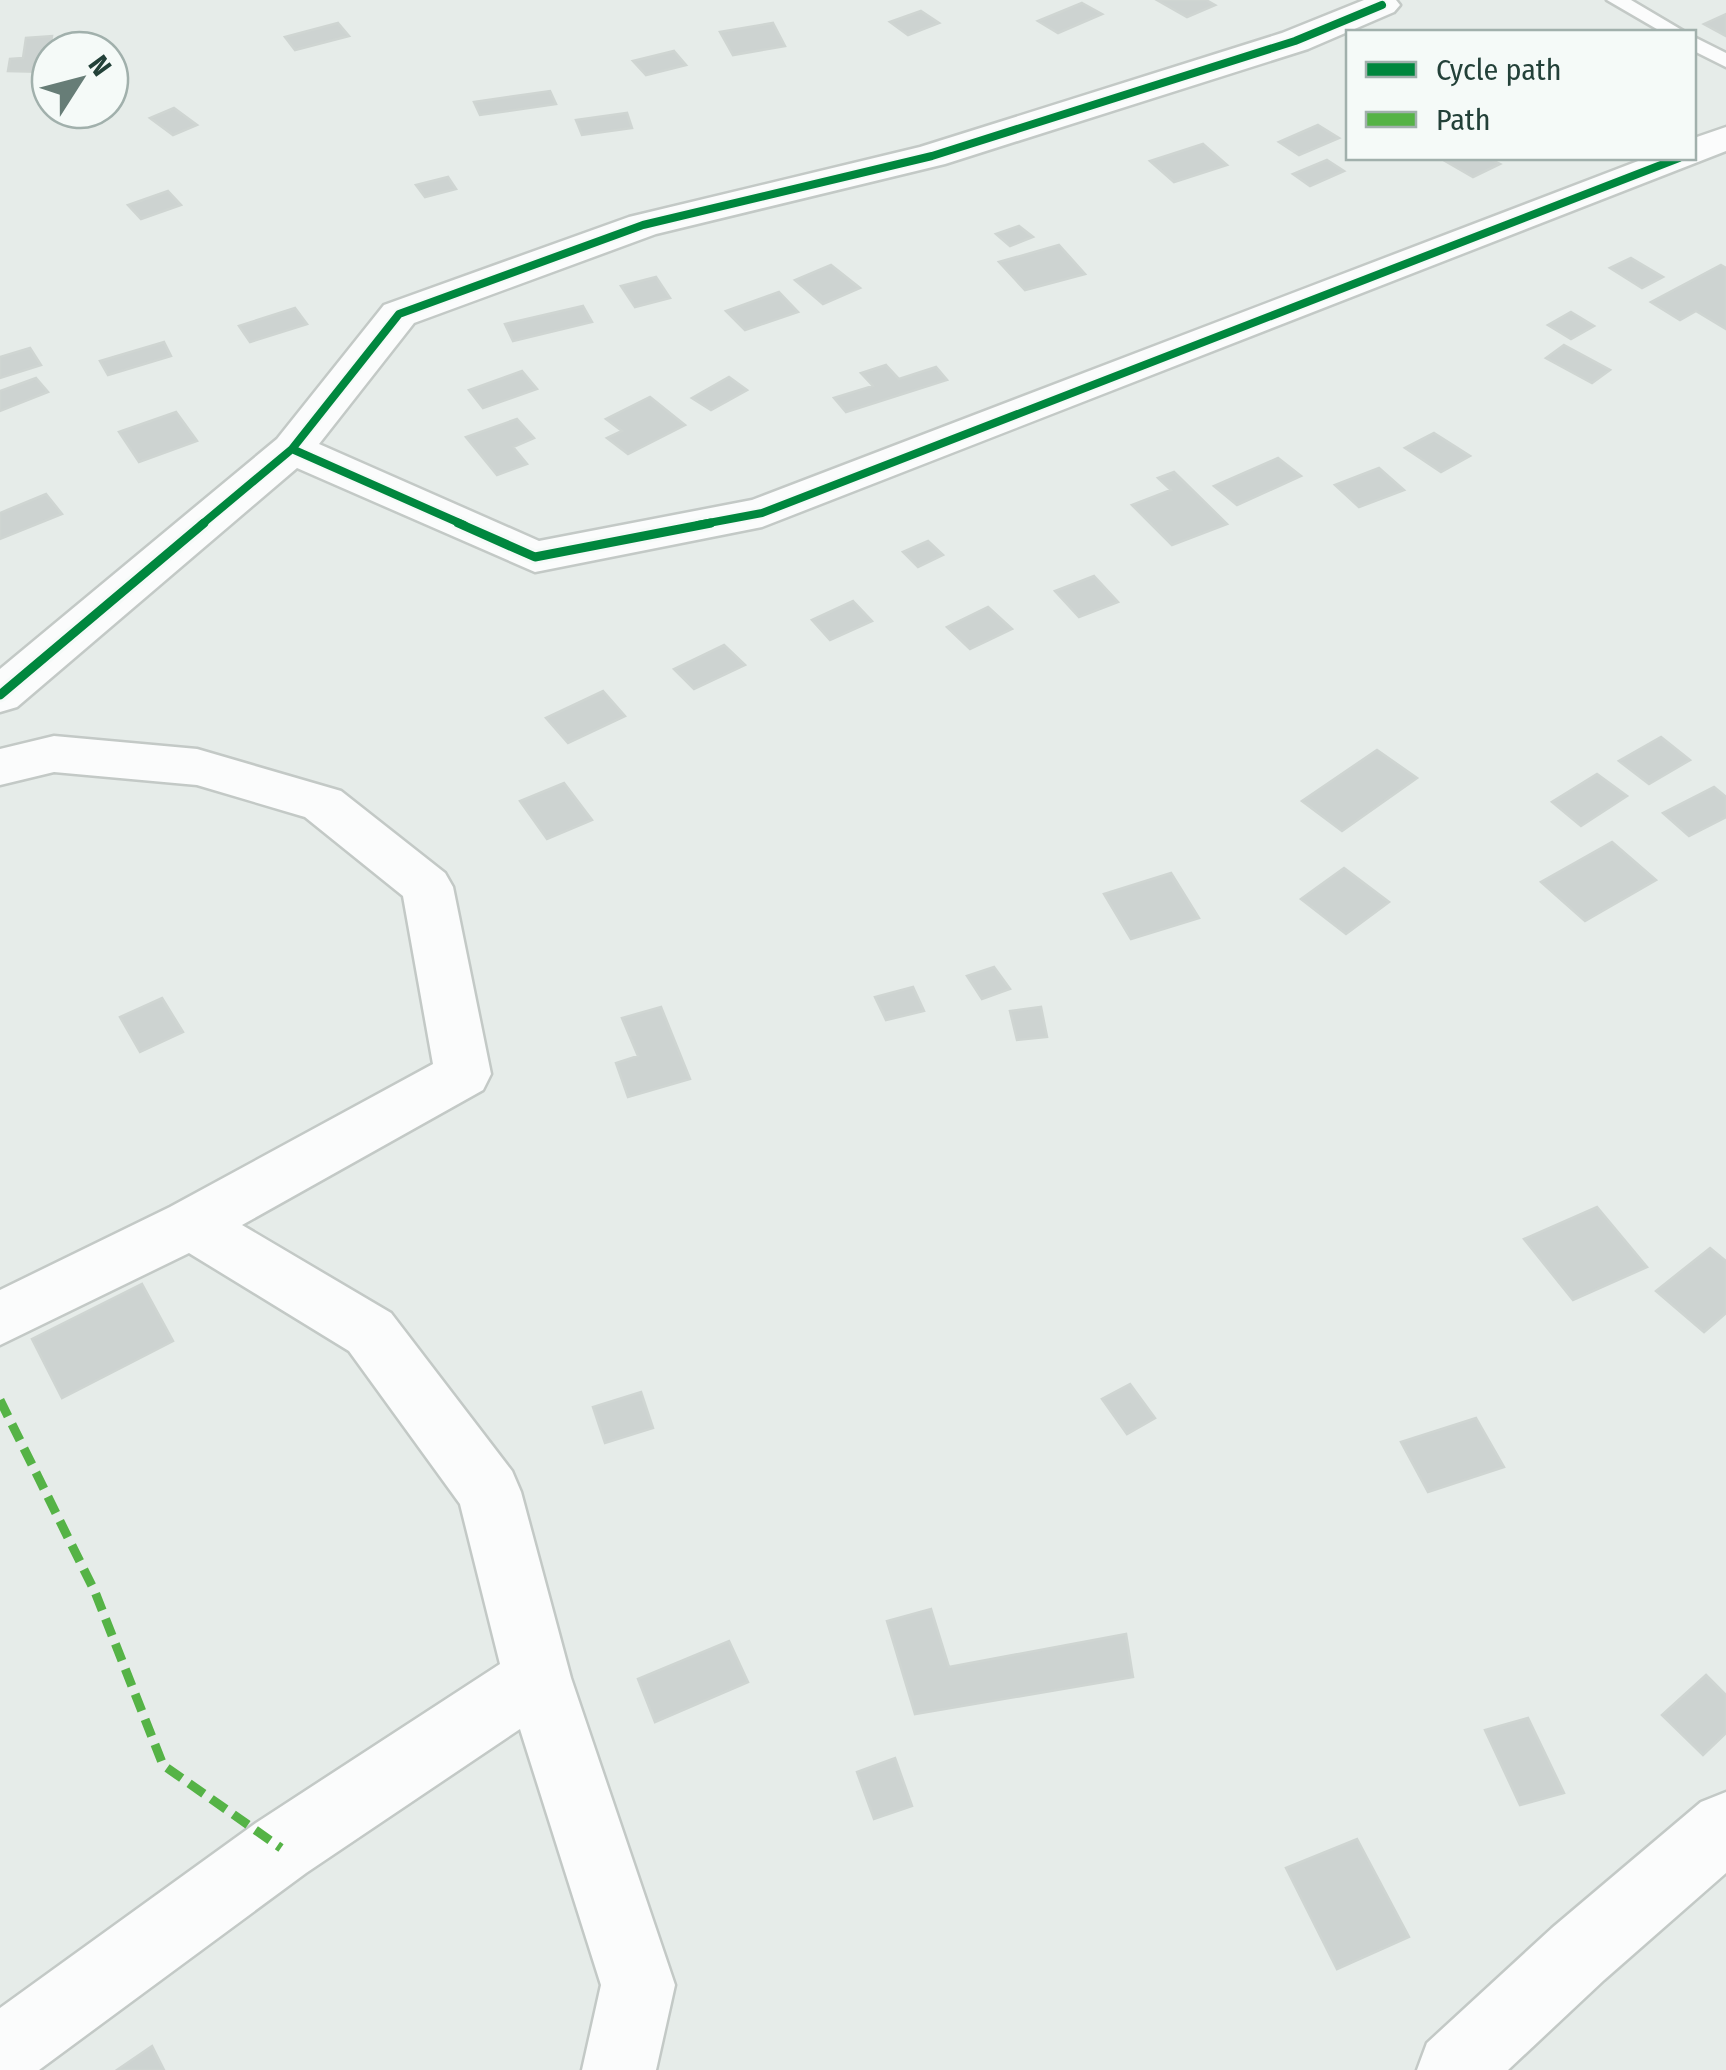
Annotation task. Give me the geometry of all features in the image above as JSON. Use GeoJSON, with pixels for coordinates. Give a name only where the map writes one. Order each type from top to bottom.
{"type":"FeatureCollection","features":[{"type":"Feature","properties":{"kind":"street"},"geometry":{"type":"LineString","coordinates":[[0,694],[292,448],[398,314],[643,224],[932,156],[1295,41],[1384,2]]}},
{"type":"Feature","properties":{"kind":"street"},"geometry":{"type":"LineString","coordinates":[[1696,151],[1726,138]]}},
{"type":"Feature","properties":{"kind":"street"},"geometry":{"type":"LineString","coordinates":[[292,448],[535,556],[762,514],[1673,160]]}},
{"type":"Feature","properties":{"kind":"street"},"geometry":{"type":"LineString","coordinates":[[0,767],[54,754],[197,767],[323,804],[426,888],[463,1074],[191,1224],[0,1319]]}},
{"type":"Feature","properties":{"kind":"street"},"geometry":{"type":"LineString","coordinates":[[191,1224],[370,1332],[489,1492],[536,1678],[638,1985],[619,2070]]}},
{"type":"Feature","properties":{"kind":"street"},"geometry":{"type":"LineString","coordinates":[[0,2052],[280,1848],[536,1678]]}},
{"type":"Feature","properties":{"kind":"street"},"geometry":{"type":"LineString","coordinates":[[1454,2070],[1578,1954],[1726,1827]]}},
{"type":"Feature","properties":{"kind":"lane"},"geometry":{"type":"LineString","coordinates":[[1617,0],[1671,30]]}},
{"type":"Feature","properties":{"kind":"lane"},"geometry":{"type":"LineString","coordinates":[[1696,44],[1726,61]]}},
{"type":"Feature","properties":{"kind":"building"},"geometry":{"type":"Polygon","coordinates":[[[1157,0],[1206,0],[1215,5],[1187,17],[1157,0]]]}},
{"type":"Feature","properties":{"kind":"building"},"geometry":{"type":"Polygon","coordinates":[[[1082,3],[1102,14],[1058,33],[1038,21],[1082,3]]]}},
{"type":"Feature","properties":{"kind":"building"},"geometry":{"type":"Polygon","coordinates":[[[921,11],[939,23],[908,35],[890,22],[921,11]]]}},
{"type":"Feature","properties":{"kind":"building"},"geometry":{"type":"Polygon","coordinates":[[[1726,14],[1726,36],[1704,24],[1726,14]]]}},
{"type":"Feature","properties":{"kind":"building"},"geometry":{"type":"Polygon","coordinates":[[[338,23],[349,36],[295,50],[285,37],[338,23]]]}},
{"type":"Feature","properties":{"kind":"building"},"geometry":{"type":"Polygon","coordinates":[[[773,23],[785,46],[733,55],[720,32],[773,23]]]}},
{"type":"Feature","properties":{"kind":"building"},"geometry":{"type":"Polygon","coordinates":[[[26,38],[30,38],[30,72],[8,71],[10,59],[23,58],[26,38]]]}},
{"type":"Feature","properties":{"kind":"building"},"geometry":{"type":"Polygon","coordinates":[[[674,51],[686,65],[646,75],[633,61],[674,51]]]}},
{"type":"Feature","properties":{"kind":"building"},"geometry":{"type":"Polygon","coordinates":[[[550,91],[556,104],[480,115],[474,102],[550,91]]]}},
{"type":"Feature","properties":{"kind":"building"},"geometry":{"type":"Polygon","coordinates":[[[174,108],[197,125],[173,135],[150,118],[174,108]]]}},
{"type":"Feature","properties":{"kind":"building"},"geometry":{"type":"Polygon","coordinates":[[[627,113],[632,128],[582,135],[576,120],[627,113]]]}},
{"type":"Feature","properties":{"kind":"building"},"geometry":{"type":"Polygon","coordinates":[[[1318,125],[1339,138],[1299,155],[1279,142],[1318,125]]]}},
{"type":"Feature","properties":{"kind":"building"},"geometry":{"type":"Polygon","coordinates":[[[1203,144],[1227,165],[1174,182],[1150,161],[1203,144]]]}},
{"type":"Feature","properties":{"kind":"building"},"geometry":{"type":"Polygon","coordinates":[[[1327,160],[1344,171],[1310,186],[1293,174],[1327,160]]]}},
{"type":"Feature","properties":{"kind":"building"},"geometry":{"type":"Polygon","coordinates":[[[1443,160],[1492,160],[1500,164],[1473,177],[1443,160]]]}},
{"type":"Feature","properties":{"kind":"building"},"geometry":{"type":"Polygon","coordinates":[[[448,177],[456,189],[425,197],[416,185],[448,177]]]}},
{"type":"Feature","properties":{"kind":"building"},"geometry":{"type":"Polygon","coordinates":[[[168,191],[181,205],[141,219],[128,205],[168,191]]]}},
{"type":"Feature","properties":{"kind":"building"},"geometry":{"type":"Polygon","coordinates":[[[1019,226],[1033,237],[1010,246],[996,234],[1019,226]]]}},
{"type":"Feature","properties":{"kind":"building"},"geometry":{"type":"Polygon","coordinates":[[[1059,245],[1085,274],[1025,290],[999,262],[1059,245]]]}},
{"type":"Feature","properties":{"kind":"building"},"geometry":{"type":"Polygon","coordinates":[[[1631,258],[1663,277],[1642,288],[1610,268],[1631,258]]]}},
{"type":"Feature","properties":{"kind":"building"},"geometry":{"type":"Polygon","coordinates":[[[831,265],[860,288],[823,304],[795,280],[831,265]]]}},
{"type":"Feature","properties":{"kind":"building"},"geometry":{"type":"Polygon","coordinates":[[[1721,265],[1726,268],[1726,329],[1696,311],[1680,320],[1651,302],[1721,265]]]}},
{"type":"Feature","properties":{"kind":"building"},"geometry":{"type":"Polygon","coordinates":[[[656,277],[670,298],[635,307],[621,286],[656,277]]]}},
{"type":"Feature","properties":{"kind":"building"},"geometry":{"type":"Polygon","coordinates":[[[779,292],[798,312],[745,330],[726,311],[779,292]]]}},
{"type":"Feature","properties":{"kind":"building"},"geometry":{"type":"Polygon","coordinates":[[[583,306],[592,322],[513,341],[505,324],[583,306]]]}},
{"type":"Feature","properties":{"kind":"building"},"geometry":{"type":"Polygon","coordinates":[[[295,308],[307,324],[250,342],[239,326],[295,308]]]}},
{"type":"Feature","properties":{"kind":"building"},"geometry":{"type":"Polygon","coordinates":[[[1571,312],[1594,326],[1571,339],[1548,325],[1571,312]]]}},
{"type":"Feature","properties":{"kind":"building"},"geometry":{"type":"Polygon","coordinates":[[[164,342],[171,356],[108,375],[100,361],[164,342]]]}},
{"type":"Feature","properties":{"kind":"building"},"geometry":{"type":"Polygon","coordinates":[[[1564,345],[1610,370],[1592,383],[1546,358],[1564,345]]]}},
{"type":"Feature","properties":{"kind":"building"},"geometry":{"type":"Polygon","coordinates":[[[30,348],[41,365],[0,378],[0,357],[30,348]]]}},
{"type":"Feature","properties":{"kind":"building"},"geometry":{"type":"Polygon","coordinates":[[[886,365],[899,379],[936,367],[947,380],[846,412],[834,398],[873,386],[861,373],[886,365]]]}},
{"type":"Feature","properties":{"kind":"building"},"geometry":{"type":"Polygon","coordinates":[[[522,371],[537,389],[483,408],[469,390],[522,371]]]}},
{"type":"Feature","properties":{"kind":"building"},"geometry":{"type":"Polygon","coordinates":[[[729,377],[747,390],[711,410],[692,398],[729,377]]]}},
{"type":"Feature","properties":{"kind":"building"},"geometry":{"type":"Polygon","coordinates":[[[36,378],[48,392],[0,411],[0,391],[36,378]]]}},
{"type":"Feature","properties":{"kind":"building"},"geometry":{"type":"Polygon","coordinates":[[[650,397],[685,425],[628,454],[607,438],[622,431],[606,419],[650,397]]]}},
{"type":"Feature","properties":{"kind":"building"},"geometry":{"type":"Polygon","coordinates":[[[176,412],[197,441],[139,462],[119,432],[176,412]]]}},
{"type":"Feature","properties":{"kind":"building"},"geometry":{"type":"Polygon","coordinates":[[[517,419],[534,438],[513,447],[527,464],[497,475],[466,437],[517,419]]]}},
{"type":"Feature","properties":{"kind":"building"},"geometry":{"type":"Polygon","coordinates":[[[1434,433],[1470,456],[1441,472],[1405,448],[1434,433]]]}},
{"type":"Feature","properties":{"kind":"building"},"geometry":{"type":"Polygon","coordinates":[[[1278,458],[1301,476],[1237,505],[1214,486],[1278,458]]]}},
{"type":"Feature","properties":{"kind":"building"},"geometry":{"type":"Polygon","coordinates":[[[1379,468],[1404,490],[1359,507],[1335,485],[1379,468]]]}},
{"type":"Feature","properties":{"kind":"building"},"geometry":{"type":"Polygon","coordinates":[[[1174,472],[1227,524],[1172,545],[1132,505],[1171,490],[1158,478],[1174,472]]]}},
{"type":"Feature","properties":{"kind":"building"},"geometry":{"type":"Polygon","coordinates":[[[46,494],[62,514],[0,539],[0,513],[46,494]]]}},
{"type":"Feature","properties":{"kind":"building"},"geometry":{"type":"Polygon","coordinates":[[[928,541],[943,555],[918,567],[903,552],[928,541]]]}},
{"type":"Feature","properties":{"kind":"building"},"geometry":{"type":"Polygon","coordinates":[[[1094,576],[1118,602],[1079,617],[1055,591],[1094,576]]]}},
{"type":"Feature","properties":{"kind":"building"},"geometry":{"type":"Polygon","coordinates":[[[853,601],[872,621],[830,640],[812,620],[853,601]]]}},
{"type":"Feature","properties":{"kind":"building"},"geometry":{"type":"Polygon","coordinates":[[[988,607],[1012,629],[970,649],[947,627],[988,607]]]}},
{"type":"Feature","properties":{"kind":"building"},"geometry":{"type":"Polygon","coordinates":[[[724,645],[745,665],[694,689],[674,669],[724,645]]]}},
{"type":"Feature","properties":{"kind":"building"},"geometry":{"type":"Polygon","coordinates":[[[603,691],[625,716],[568,743],[546,718],[603,691]]]}},
{"type":"Feature","properties":{"kind":"building"},"geometry":{"type":"Polygon","coordinates":[[[1661,737],[1690,760],[1649,784],[1619,761],[1661,737]]]}},
{"type":"Feature","properties":{"kind":"building"},"geometry":{"type":"Polygon","coordinates":[[[1377,750],[1417,778],[1342,831],[1302,801],[1377,750]]]}},
{"type":"Feature","properties":{"kind":"building"},"geometry":{"type":"Polygon","coordinates":[[[1597,774],[1627,796],[1581,826],[1552,802],[1597,774]]]}},
{"type":"Feature","properties":{"kind":"building"},"geometry":{"type":"Polygon","coordinates":[[[564,783],[592,820],[547,839],[520,801],[564,783]]]}},
{"type":"Feature","properties":{"kind":"building"},"geometry":{"type":"Polygon","coordinates":[[[1714,787],[1726,797],[1726,817],[1689,836],[1663,813],[1714,787]]]}},
{"type":"Feature","properties":{"kind":"building"},"geometry":{"type":"Polygon","coordinates":[[[1612,842],[1656,880],[1585,921],[1541,882],[1612,842]]]}},
{"type":"Feature","properties":{"kind":"building"},"geometry":{"type":"Polygon","coordinates":[[[1344,868],[1389,902],[1346,934],[1301,899],[1344,868]]]}},
{"type":"Feature","properties":{"kind":"building"},"geometry":{"type":"Polygon","coordinates":[[[1171,873],[1199,918],[1131,939],[1104,894],[1171,873]]]}},
{"type":"Feature","properties":{"kind":"building"},"geometry":{"type":"Polygon","coordinates":[[[994,967],[1010,989],[982,999],[967,976],[994,967]]]}},
{"type":"Feature","properties":{"kind":"building"},"geometry":{"type":"Polygon","coordinates":[[[913,987],[924,1011],[886,1020],[875,997],[913,987]]]}},
{"type":"Feature","properties":{"kind":"building"},"geometry":{"type":"Polygon","coordinates":[[[162,998],[183,1032],[140,1052],[120,1017],[162,998]]]}},
{"type":"Feature","properties":{"kind":"building"},"geometry":{"type":"Polygon","coordinates":[[[661,1007],[690,1079],[628,1097],[616,1063],[638,1056],[622,1018],[661,1007]]]}},
{"type":"Feature","properties":{"kind":"building"},"geometry":{"type":"Polygon","coordinates":[[[1041,1007],[1047,1037],[1017,1040],[1010,1011],[1041,1007]]]}},
{"type":"Feature","properties":{"kind":"building"},"geometry":{"type":"Polygon","coordinates":[[[1597,1207],[1647,1267],[1573,1300],[1524,1239],[1597,1207]]]}},
{"type":"Feature","properties":{"kind":"building"},"geometry":{"type":"Polygon","coordinates":[[[1710,1248],[1726,1261],[1726,1313],[1704,1332],[1656,1291],[1710,1248]]]}},
{"type":"Feature","properties":{"kind":"building"},"geometry":{"type":"Polygon","coordinates":[[[142,1284],[173,1341],[62,1398],[32,1339],[142,1284]]]}},
{"type":"Feature","properties":{"kind":"building"},"geometry":{"type":"Polygon","coordinates":[[[1130,1384],[1155,1418],[1127,1434],[1102,1399],[1130,1384]]]}},
{"type":"Feature","properties":{"kind":"building"},"geometry":{"type":"Polygon","coordinates":[[[641,1392],[653,1428],[605,1443],[593,1407],[641,1392]]]}},
{"type":"Feature","properties":{"kind":"building"},"geometry":{"type":"Polygon","coordinates":[[[1476,1418],[1504,1467],[1428,1492],[1401,1442],[1476,1418]]]}},
{"type":"Feature","properties":{"kind":"building"},"geometry":{"type":"Polygon","coordinates":[[[931,1609],[949,1667],[1126,1634],[1133,1677],[915,1714],[887,1621],[931,1609]]]}},
{"type":"Feature","properties":{"kind":"building"},"geometry":{"type":"Polygon","coordinates":[[[729,1641],[748,1682],[655,1722],[638,1679],[729,1641]]]}},
{"type":"Feature","properties":{"kind":"building"},"geometry":{"type":"Polygon","coordinates":[[[1706,1675],[1726,1695],[1726,1733],[1703,1755],[1662,1715],[1706,1675]]]}},
{"type":"Feature","properties":{"kind":"building"},"geometry":{"type":"Polygon","coordinates":[[[1528,1718],[1564,1793],[1520,1805],[1485,1730],[1528,1718]]]}},
{"type":"Feature","properties":{"kind":"building"},"geometry":{"type":"Polygon","coordinates":[[[895,1758],[912,1806],[874,1819],[857,1772],[895,1758]]]}},
{"type":"Feature","properties":{"kind":"building"},"geometry":{"type":"Polygon","coordinates":[[[1357,1839],[1409,1937],[1337,1969],[1286,1868],[1357,1839]]]}},
{"type":"Feature","properties":{"kind":"building"},"geometry":{"type":"Polygon","coordinates":[[[152,2046],[164,2070],[117,2070],[152,2046]]]}},
{"type":"Feature","properties":{"kind":"marked path"},"geometry":{"type":"LineString","coordinates":[[0,1400],[95,1592],[163,1765],[281,1848]]}},
{"type":"Feature","properties":{"kind":"cycle path"},"geometry":{"type":"LineString","coordinates":[[0,695],[292,449],[399,314],[643,225],[932,156],[1295,41],[1382,5]]}},
{"type":"Feature","properties":{"kind":"cycle path"},"geometry":{"type":"LineString","coordinates":[[292,449],[535,557],[762,513],[1674,160]]}}]}
